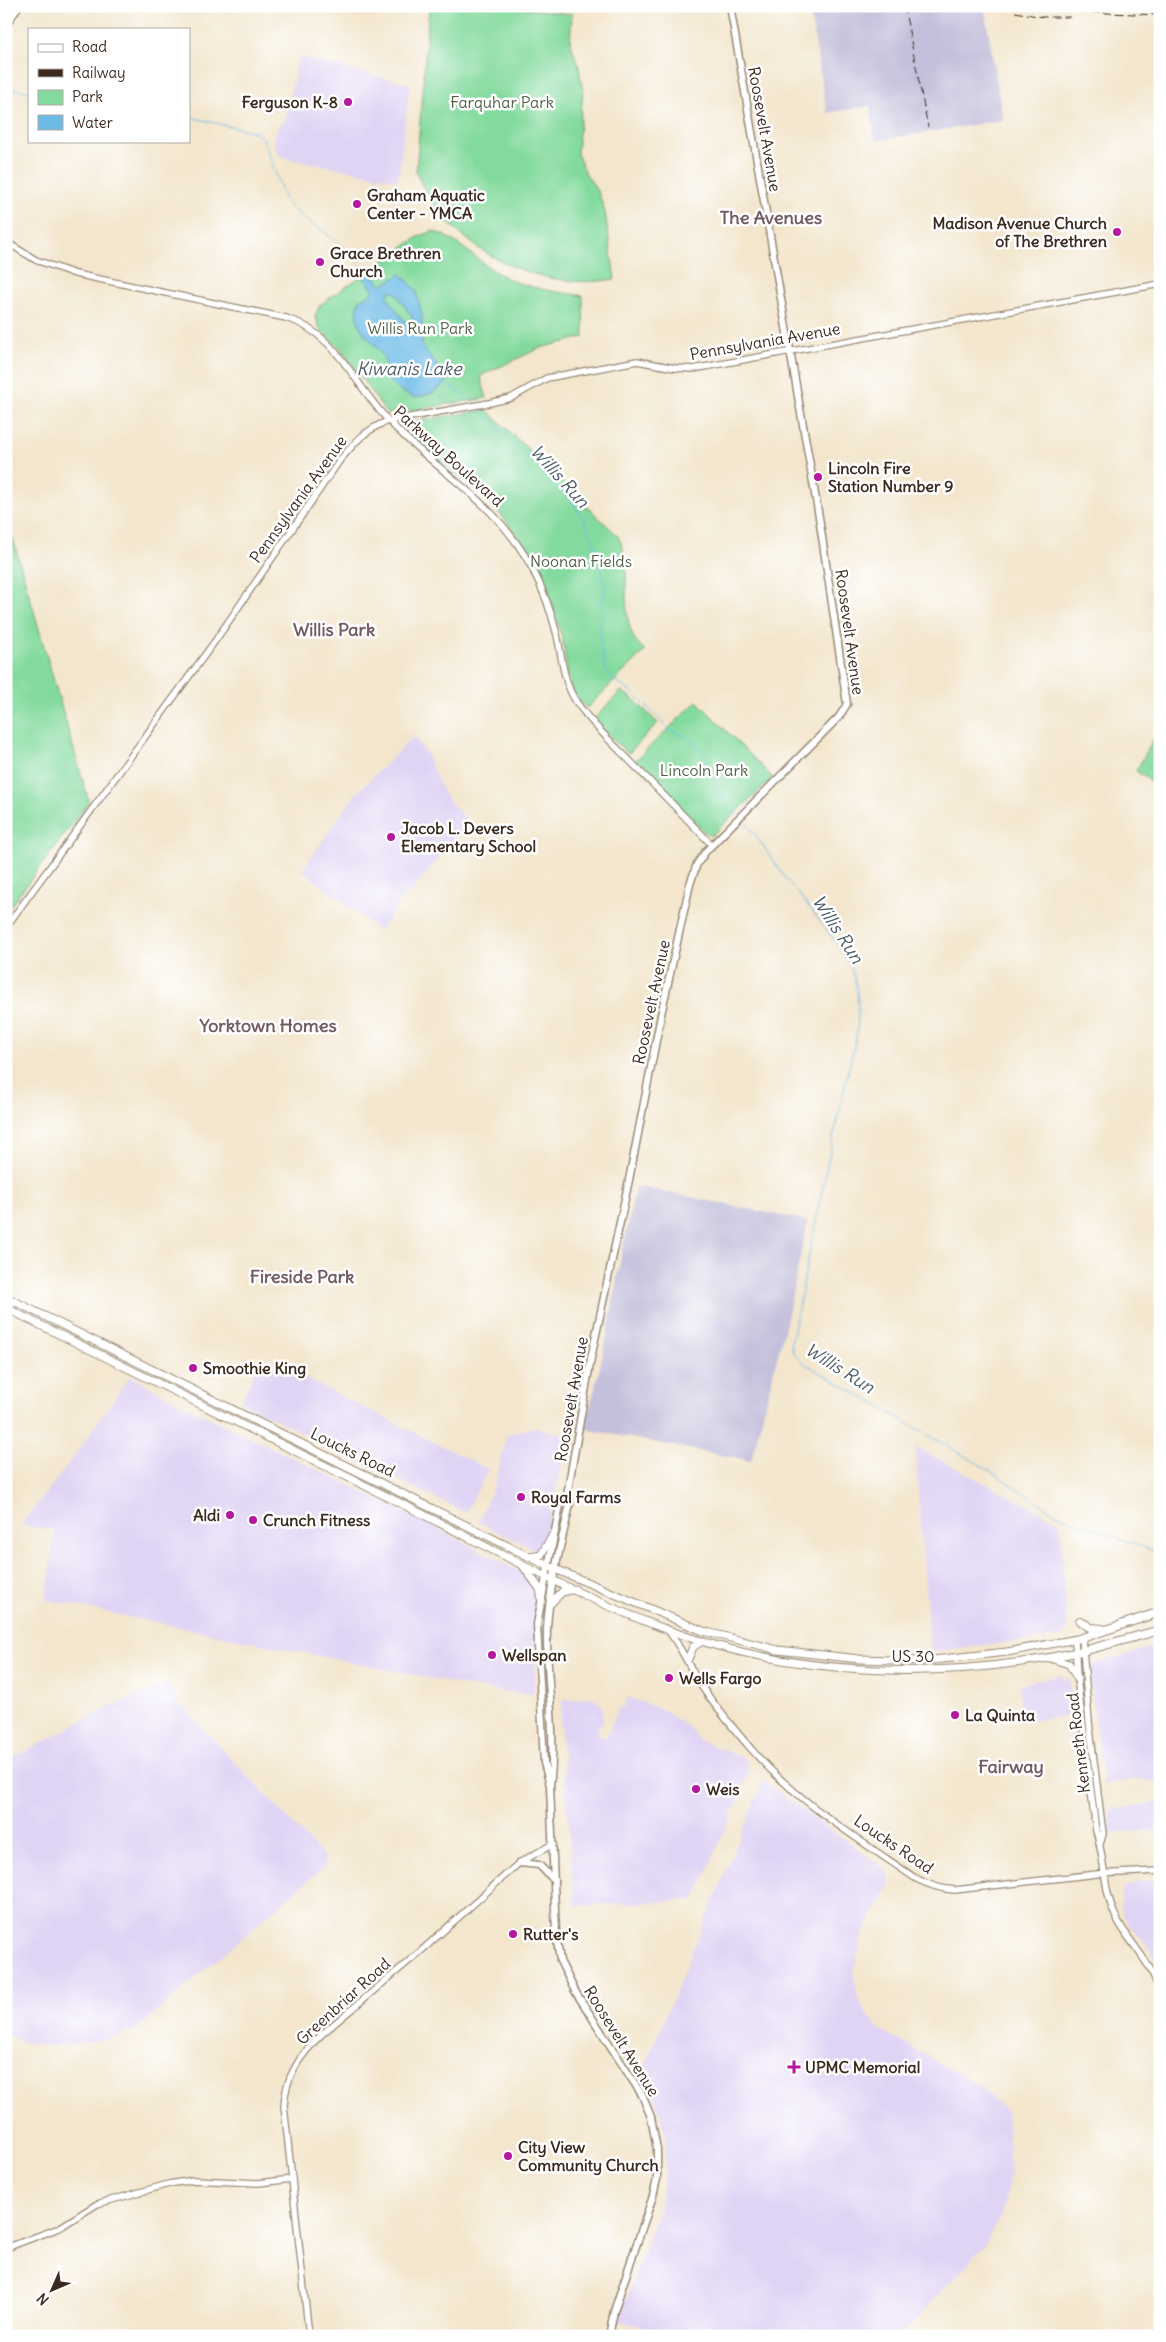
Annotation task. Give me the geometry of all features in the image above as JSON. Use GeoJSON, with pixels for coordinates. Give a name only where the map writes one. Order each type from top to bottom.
{"type":"FeatureCollection","features":[{"type":"Feature","properties":{"kind":"highway","name":"Loucks Road"},"geometry":{"type":"LineString","coordinates":[[6,1297],[556,1570],[689,1626]]}},
{"type":"Feature","properties":{"kind":"highway","name":"Loucks Road"},"geometry":{"type":"LineString","coordinates":[[6,1308],[521,1564],[623,1612],[667,1629]]}},
{"type":"Feature","properties":{"kind":"highway"},"geometry":{"type":"LineString","coordinates":[[530,1557],[541,1555],[554,1533]]}},
{"type":"Feature","properties":{"kind":"highway"},"geometry":{"type":"LineString","coordinates":[[521,1564],[540,1589],[542,1601]]}},
{"type":"Feature","properties":{"kind":"highway"},"geometry":{"type":"LineString","coordinates":[[551,1603],[560,1593],[575,1589]]}},
{"type":"Feature","properties":{"kind":"highway","name":"US 30"},"geometry":{"type":"LineString","coordinates":[[689,1626],[778,1650],[859,1659],[924,1661],[1007,1652],[1078,1638],[1160,1612]]}},
{"type":"Feature","properties":{"kind":"highway"},"geometry":{"type":"LineString","coordinates":[[1080,1621],[1091,1628],[1104,1629]]}},
{"type":"Feature","properties":{"kind":"highway","name":"US 30"},"geometry":{"type":"LineString","coordinates":[[667,1629],[750,1654],[806,1664],[872,1670],[982,1668],[1050,1658],[1160,1630]]}},
{"type":"Feature","properties":{"kind":"highway"},"geometry":{"type":"LineString","coordinates":[[688,1659],[693,1648],[702,1641]]}},
{"type":"Feature","properties":{"kind":"highway"},"geometry":{"type":"LineString","coordinates":[[1050,1658],[1069,1664],[1077,1678]]}},
{"type":"Feature","properties":{"kind":"main road","name":"Roosevelt Avenue"},"geometry":{"type":"LineString","coordinates":[[550,1785],[544,1763],[538,1624],[560,1505],[567,1497],[591,1358],[690,884],[697,864],[712,845],[839,717],[846,704],[826,563],[730,6]]}},
{"type":"Feature","properties":{"kind":"main road","name":"Roosevelt Avenue"},"geometry":{"type":"LineString","coordinates":[[567,1497],[570,1504],[554,1580],[547,1634],[553,1753],[550,1785],[556,1942],[564,1970],[575,1991],[638,2086],[651,2117],[657,2149],[657,2179],[653,2196],[614,2311],[610,2336]]}},
{"type":"Feature","properties":{"kind":"main road"},"geometry":{"type":"LineString","coordinates":[[540,1697],[544,1698],[546,1704],[549,1743],[553,1753]]}},
{"type":"Feature","properties":{"kind":"main road"},"geometry":{"type":"LineString","coordinates":[[519,1863],[539,1865],[554,1880]]}},
{"type":"Feature","properties":{"kind":"street"},"geometry":{"type":"LineString","coordinates":[[6,26],[19,6]]}},
{"type":"Feature","properties":{"kind":"street","name":"Parkway Boulevard"},"geometry":{"type":"LineString","coordinates":[[6,242],[36,260],[75,274],[296,320],[320,335],[338,353],[364,391],[388,420],[426,457],[478,498],[504,526],[522,550],[543,592],[554,622],[570,691],[577,704],[712,845]]}},
{"type":"Feature","properties":{"kind":"street","name":"Pennsylvania Avenue"},"geometry":{"type":"LineString","coordinates":[[6,927],[215,641],[340,460],[363,433],[388,420],[483,405],[511,398],[547,378],[638,361],[675,368],[693,369],[1160,284]]}},
{"type":"Feature","properties":{"kind":"street","name":"Loucks Road"},"geometry":{"type":"LineString","coordinates":[[667,1629],[688,1659],[702,1686],[733,1728],[772,1771],[801,1796],[915,1878],[943,1889],[955,1890],[1104,1874],[1160,1871]]}},
{"type":"Feature","properties":{"kind":"street","name":"Kenneth Road"},"geometry":{"type":"LineString","coordinates":[[1078,1638],[1103,1834],[1100,1844]]}},
{"type":"Feature","properties":{"kind":"street","name":"Kenneth Road"},"geometry":{"type":"LineString","coordinates":[[1080,1651],[1077,1678],[1096,1831],[1100,1844],[1104,1874],[1114,1914],[1148,1965],[1160,2000]]}},
{"type":"Feature","properties":{"kind":"street"},"geometry":{"type":"LineString","coordinates":[[1091,1789],[1099,1803]]}},
{"type":"Feature","properties":{"kind":"street","name":"Greenbriar Road"},"geometry":{"type":"LineString","coordinates":[[309,2336],[285,2099],[289,2080],[301,2058],[322,2034],[421,1952],[519,1863],[553,1844]]}},
{"type":"Feature","properties":{"kind":"street"},"geometry":{"type":"LineString","coordinates":[[6,2248],[59,2228],[97,2204],[169,2184],[192,2180],[258,2183],[292,2179]]}},
{"type":"Feature","properties":{"kind":"shaded area"},"geometry":{"type":"Polygon","coordinates":[[[809,6],[984,6],[1003,120],[875,141],[870,106],[827,113],[809,6]]]}},
{"type":"Feature","properties":{"kind":"shaded area","name":"Ferguson K-8"},"geometry":{"type":"Polygon","coordinates":[[[299,57],[410,84],[398,180],[285,158],[279,155],[273,141],[279,124],[284,121],[299,57]]]}},
{"type":"Feature","properties":{"kind":"shaded area","name":"Jacob L. Devers Elementary School"},"geometry":{"type":"Polygon","coordinates":[[[414,736],[426,753],[444,795],[470,824],[444,850],[436,864],[434,863],[410,894],[407,892],[380,931],[302,870],[355,795],[414,736]]]}},
{"type":"Feature","properties":{"kind":"shaded area"},"geometry":{"type":"Polygon","coordinates":[[[636,1186],[808,1221],[785,1327],[751,1461],[585,1429],[606,1342],[622,1250],[636,1186]]]}},
{"type":"Feature","properties":{"kind":"shaded area"},"geometry":{"type":"Polygon","coordinates":[[[262,1357],[488,1469],[466,1513],[240,1402],[262,1357]]]}},
{"type":"Feature","properties":{"kind":"shaded area"},"geometry":{"type":"Polygon","coordinates":[[[130,1376],[187,1407],[429,1524],[527,1575],[537,1591],[534,1692],[529,1695],[472,1687],[46,1600],[55,1530],[21,1525],[73,1458],[130,1376]]]}},
{"type":"Feature","properties":{"kind":"shaded area"},"geometry":{"type":"Polygon","coordinates":[[[535,1427],[568,1436],[543,1546],[535,1550],[478,1522],[495,1484],[507,1435],[535,1427]]]}},
{"type":"Feature","properties":{"kind":"shaded area"},"geometry":{"type":"Polygon","coordinates":[[[915,1447],[1060,1522],[1067,1630],[1060,1637],[930,1651],[915,1447]]]}},
{"type":"Feature","properties":{"kind":"shaded area"},"geometry":{"type":"Polygon","coordinates":[[[1160,1645],[1160,1779],[1146,1782],[1145,1779],[1133,1780],[1104,1785],[1088,1666],[1160,1645]]]}},
{"type":"Feature","properties":{"kind":"shaded area"},"geometry":{"type":"Polygon","coordinates":[[[1061,1675],[1064,1680],[1069,1679],[1074,1715],[1022,1722],[1019,1686],[1024,1685],[1024,1683],[1061,1675]]]}},
{"type":"Feature","properties":{"kind":"shaded area"},"geometry":{"type":"Polygon","coordinates":[[[167,1683],[179,1703],[323,1856],[326,1865],[137,2029],[120,2037],[66,2045],[44,2046],[22,2042],[6,2034],[6,1758],[22,1753],[109,1707],[167,1683]]]}},
{"type":"Feature","properties":{"kind":"shaded area"},"geometry":{"type":"Polygon","coordinates":[[[591,1697],[602,1706],[603,1723],[599,1724],[597,1735],[606,1738],[619,1707],[623,1708],[628,1697],[666,1711],[675,1719],[688,1726],[700,1741],[742,1757],[747,1762],[749,1770],[741,1793],[695,1900],[575,1906],[560,1721],[562,1701],[591,1697]]]}},
{"type":"Feature","properties":{"kind":"shaded area","name":"UPMC Memorial"},"geometry":{"type":"Polygon","coordinates":[[[763,1781],[886,1870],[890,1884],[863,1933],[853,1972],[859,2002],[879,2029],[980,2086],[1007,2112],[1010,2174],[1003,2213],[984,2246],[901,2336],[687,2336],[618,2321],[659,2210],[665,2170],[666,2136],[658,2106],[641,2075],[763,1781]]]}},
{"type":"Feature","properties":{"kind":"shaded area"},"geometry":{"type":"Polygon","coordinates":[[[1160,1802],[1160,1830],[1110,1833],[1109,1810],[1160,1802]]]}},
{"type":"Feature","properties":{"kind":"shaded area"},"geometry":{"type":"Polygon","coordinates":[[[1160,1880],[1160,1961],[1158,1961],[1128,1924],[1120,1909],[1124,1887],[1136,1884],[1136,1882],[1160,1880]]]}},
{"type":"Feature","properties":{"kind":"green space","name":"Farquhar Park"},"geometry":{"type":"Polygon","coordinates":[[[429,6],[505,6],[572,14],[570,42],[579,67],[583,92],[577,154],[585,172],[599,194],[605,212],[615,279],[585,282],[555,279],[525,271],[498,259],[472,243],[449,223],[430,199],[416,172],[429,6]]]}},
{"type":"Feature","properties":{"kind":"green space","name":"Willis Run Park"},"geometry":{"type":"Polygon","coordinates":[[[433,231],[460,245],[493,270],[510,280],[541,289],[583,296],[584,337],[540,348],[480,376],[487,398],[387,414],[341,349],[320,330],[315,316],[320,305],[331,297],[418,237],[433,231]]]}},
{"type":"Feature","properties":{"kind":"green space","name":"Noonan Fields"},"geometry":{"type":"Polygon","coordinates":[[[487,410],[618,536],[623,548],[629,624],[634,638],[645,651],[587,708],[580,702],[571,685],[562,638],[552,605],[539,573],[520,539],[487,500],[428,452],[402,426],[403,423],[487,410]]]}},
{"type":"Feature","properties":{"kind":"green space"},"geometry":{"type":"Polygon","coordinates":[[[6,515],[89,802],[6,912],[6,515]]]}},
{"type":"Feature","properties":{"kind":"green space"},"geometry":{"type":"Polygon","coordinates":[[[621,691],[633,699],[658,723],[628,754],[596,723],[595,718],[621,691]]]}},
{"type":"Feature","properties":{"kind":"green space","name":"Lincoln Park"},"geometry":{"type":"Polygon","coordinates":[[[697,701],[773,778],[711,836],[704,832],[634,762],[697,701]]]}},
{"type":"Feature","properties":{"kind":"green space"},"geometry":{"type":"Polygon","coordinates":[[[1160,728],[1160,788],[1136,771],[1160,728]]]}},
{"type":"Feature","properties":{"kind":"water","name":"Kiwanis Lake"},"geometry":{"type":"Polygon","coordinates":[[[369,270],[382,285],[401,274],[416,290],[422,315],[422,345],[448,381],[433,393],[415,398],[398,389],[390,382],[386,374],[384,358],[364,333],[358,320],[359,301],[374,291],[362,275],[369,270]],[[391,291],[388,293],[388,298],[406,323],[411,322],[412,317],[395,292],[391,291]]]}},
{"type":"Feature","properties":{"kind":"waterway"},"geometry":{"type":"LineString","coordinates":[[6,87],[28,92]]}},
{"type":"Feature","properties":{"kind":"waterway"},"geometry":{"type":"LineString","coordinates":[[190,117],[255,132],[263,138],[286,202],[308,222],[326,233],[343,247],[367,272]]}},
{"type":"Feature","properties":{"kind":"waterway","name":"Willis Run"},"geometry":{"type":"LineString","coordinates":[[445,384],[464,394],[474,404]]}},
{"type":"Feature","properties":{"kind":"waterway","name":"Willis Run"},"geometry":{"type":"LineString","coordinates":[[477,407],[572,501],[586,523],[600,557],[604,586],[600,640],[605,669],[613,680],[633,693],[671,731],[683,735],[699,747],[707,761],[723,802],[738,815]]}},
{"type":"Feature","properties":{"kind":"waterway","name":"Willis Run"},"geometry":{"type":"LineString","coordinates":[[741,818],[834,940],[850,965],[856,983],[857,1033],[829,1156],[791,1344],[793,1353],[802,1362],[989,1470],[1061,1517],[1160,1553]]}},
{"type":"Feature","properties":{"kind":"railway"},"geometry":{"type":"LineString","coordinates":[[904,6],[928,127]]}},
{"type":"Feature","properties":{"kind":"railway"},"geometry":{"type":"LineString","coordinates":[[1032,6],[1081,12],[1160,15]]}},
{"type":"Feature","properties":{"kind":"railway"},"geometry":{"type":"LineString","coordinates":[[1015,12],[1043,17],[1070,17]]}},
{"type":"Feature","properties":{"kind":"place","name":"Ferguson K-8"},"geometry":{"type":"Point","coordinates":[348,102]}},
{"type":"Feature","properties":{"kind":"place","name":"Graham Aquatic Center - YMCA"},"geometry":{"type":"Point","coordinates":[357,204]}},
{"type":"Feature","properties":{"kind":"place","name":"Madison Avenue Church of The Brethren"},"geometry":{"type":"Point","coordinates":[1117,232]}},
{"type":"Feature","properties":{"kind":"place","name":"Grace Brethren Church"},"geometry":{"type":"Point","coordinates":[320,262]}},
{"type":"Feature","properties":{"kind":"place","name":"Lincoln Fire Station Number 9"},"geometry":{"type":"Point","coordinates":[818,477]}},
{"type":"Feature","properties":{"kind":"place","name":"Jacob L. Devers Elementary School"},"geometry":{"type":"Point","coordinates":[391,837]}},
{"type":"Feature","properties":{"kind":"place","name":"Smoothie King"},"geometry":{"type":"Point","coordinates":[193,1368]}},
{"type":"Feature","properties":{"kind":"place","name":"Royal Farms"},"geometry":{"type":"Point","coordinates":[521,1497]}},
{"type":"Feature","properties":{"kind":"place","name":"Aldi"},"geometry":{"type":"Point","coordinates":[230,1515]}},
{"type":"Feature","properties":{"kind":"place","name":"Crunch Fitness"},"geometry":{"type":"Point","coordinates":[253,1520]}},
{"type":"Feature","properties":{"kind":"place","name":"Wellspan"},"geometry":{"type":"Point","coordinates":[492,1655]}},
{"type":"Feature","properties":{"kind":"place","name":"Wells Fargo"},"geometry":{"type":"Point","coordinates":[669,1678]}},
{"type":"Feature","properties":{"kind":"place","name":"La Quinta"},"geometry":{"type":"Point","coordinates":[955,1715]}},
{"type":"Feature","properties":{"kind":"place","name":"Weis"},"geometry":{"type":"Point","coordinates":[696,1789]}},
{"type":"Feature","properties":{"kind":"place","name":"Rutter's"},"geometry":{"type":"Point","coordinates":[513,1934]}},
{"type":"Feature","properties":{"kind":"place","name":"UPMC Memorial"},"geometry":{"type":"Point","coordinates":[794,2067]}},
{"type":"Feature","properties":{"kind":"place","name":"City View Community Church"},"geometry":{"type":"Point","coordinates":[508,2156]}},
{"type":"Feature","properties":{"kind":"district","name":"The Avenues"},"geometry":{"type":"Point","coordinates":[771,217]}},
{"type":"Feature","properties":{"kind":"district","name":"Willis Park"},"geometry":{"type":"Point","coordinates":[334,629]}},
{"type":"Feature","properties":{"kind":"district","name":"Yorktown Homes"},"geometry":{"type":"Point","coordinates":[268,1025]}},
{"type":"Feature","properties":{"kind":"district","name":"Fireside Park"},"geometry":{"type":"Point","coordinates":[302,1276]}},
{"type":"Feature","properties":{"kind":"district","name":"Fairway"},"geometry":{"type":"Point","coordinates":[1011,1766]}}]}
